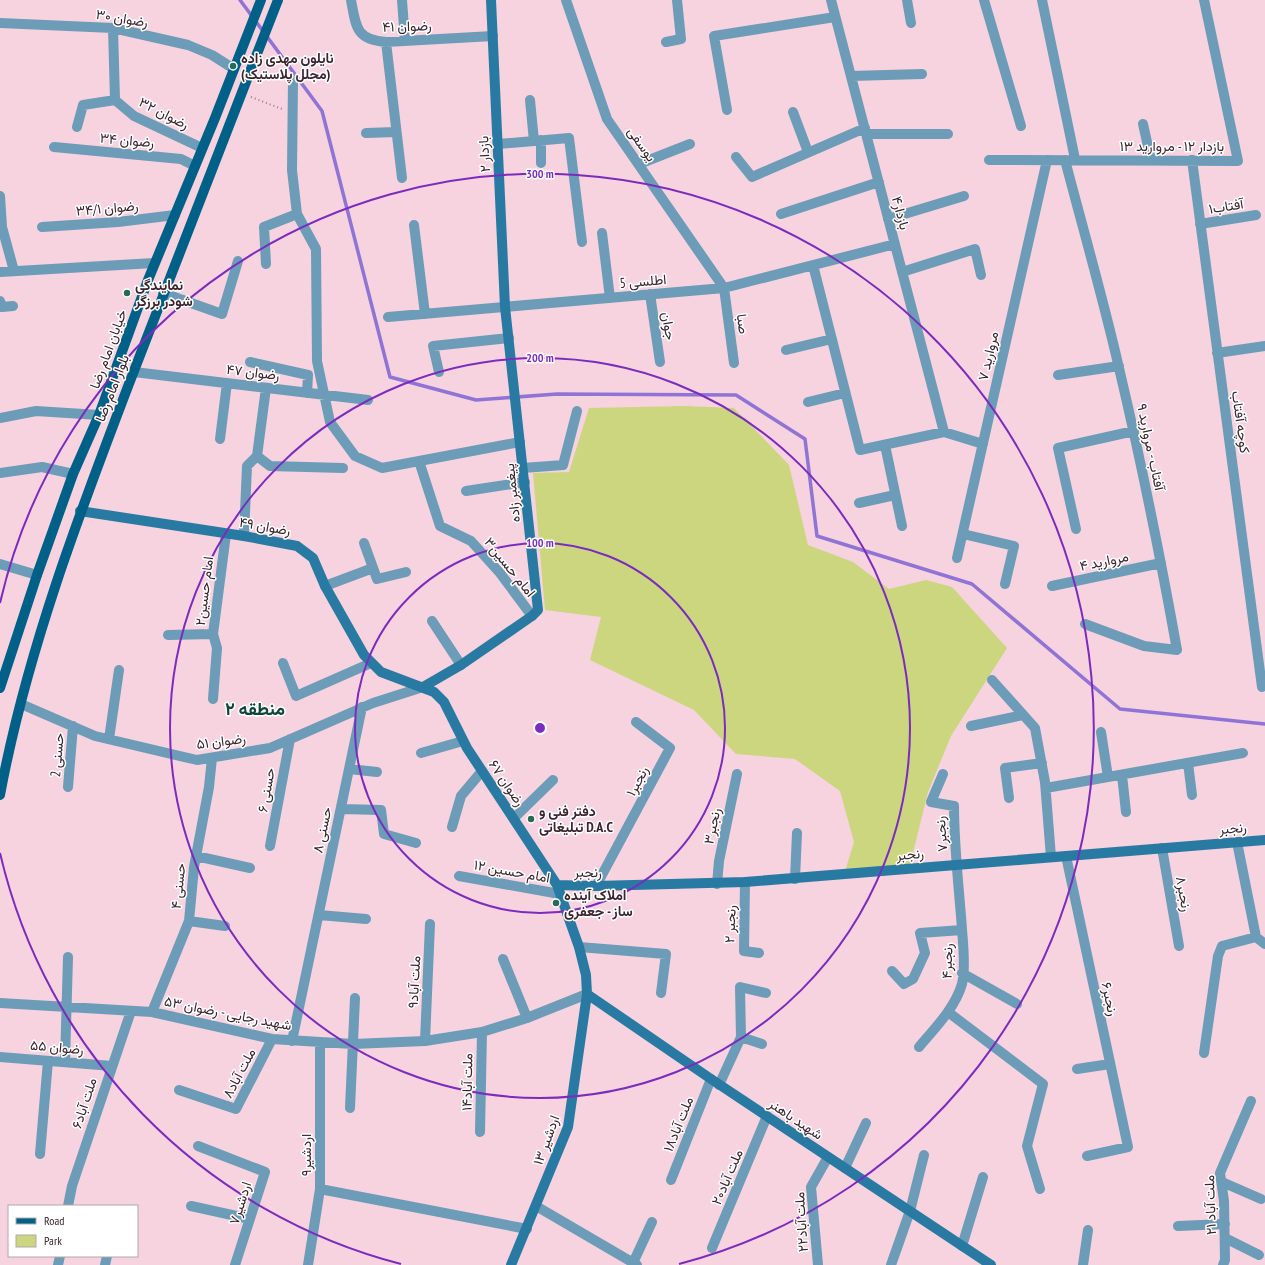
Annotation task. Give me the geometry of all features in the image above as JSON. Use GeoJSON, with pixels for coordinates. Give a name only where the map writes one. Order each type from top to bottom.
{"type":"FeatureCollection","features":[{"type":"Feature","properties":{"kind":"main road","name":"بلوار امام رضا"},"geometry":{"type":"LineString","coordinates":[[0,795],[20,704],[44,621],[80,511],[163,293],[278,0]]}},
{"type":"Feature","properties":{"kind":"main road","name":"خیابان امام رضا"},"geometry":{"type":"LineString","coordinates":[[0,688],[36,575],[73,474],[99,415],[154,263],[195,166],[259,5]]}},
{"type":"Feature","properties":{"kind":"street","name":"رضوان ۴۱"},"geometry":{"type":"LineString","coordinates":[[351,0],[358,31],[365,38],[373,41],[386,42],[492,36]]}},
{"type":"Feature","properties":{"kind":"street"},"geometry":{"type":"LineString","coordinates":[[402,0],[405,41]]}},
{"type":"Feature","properties":{"kind":"street","name":"بازدار ۲"},"geometry":{"type":"LineString","coordinates":[[491,0],[505,307]]}},
{"type":"Feature","properties":{"kind":"street","name":"یوسفی"},"geometry":{"type":"LineString","coordinates":[[566,0],[608,118],[724,288]]}},
{"type":"Feature","properties":{"kind":"street"},"geometry":{"type":"LineString","coordinates":[[666,42],[681,39],[677,0]]}},
{"type":"Feature","properties":{"kind":"street","name":"بازدار۴"},"geometry":{"type":"LineString","coordinates":[[831,0],[944,432]]}},
{"type":"Feature","properties":{"kind":"street"},"geometry":{"type":"LineString","coordinates":[[907,0],[911,22]]}},
{"type":"Feature","properties":{"kind":"street"},"geometry":{"type":"LineString","coordinates":[[984,0],[1021,126]]}},
{"type":"Feature","properties":{"kind":"street","name":"آفتاب - مروارید ۹"},"geometry":{"type":"LineString","coordinates":[[1042,0],[1070,159],[1134,431],[1177,650],[1144,646],[1085,624]]}},
{"type":"Feature","properties":{"kind":"street","name":"بازدار ۱۲ - مروارید ۱۳"},"geometry":{"type":"LineString","coordinates":[[989,160],[1070,159],[1238,161],[1204,0]]}},
{"type":"Feature","properties":{"kind":"street"},"geometry":{"type":"LineString","coordinates":[[727,110],[714,36],[835,17]]}},
{"type":"Feature","properties":{"kind":"street","name":"رضوان ۳۰"},"geometry":{"type":"LineString","coordinates":[[0,23],[113,28],[188,45],[212,55],[234,69]]}},
{"type":"Feature","properties":{"kind":"street"},"geometry":{"type":"LineString","coordinates":[[77,127],[83,105],[115,100],[113,28]]}},
{"type":"Feature","properties":{"kind":"street"},"geometry":{"type":"LineString","coordinates":[[386,42],[402,178]]}},
{"type":"Feature","properties":{"kind":"street"},"geometry":{"type":"LineString","coordinates":[[851,76],[922,74]]}},
{"type":"Feature","properties":{"kind":"street"},"geometry":{"type":"LineString","coordinates":[[293,81],[291,112],[292,170],[297,214],[316,249],[317,361],[330,422],[355,456],[382,468],[520,442]]}},
{"type":"Feature","properties":{"kind":"street","name":"رضوان ۳۲"},"geometry":{"type":"LineString","coordinates":[[115,100],[134,116],[202,148]]}},
{"type":"Feature","properties":{"kind":"street"},"geometry":{"type":"LineString","coordinates":[[530,100],[541,163]]}},
{"type":"Feature","properties":{"kind":"street"},"geometry":{"type":"LineString","coordinates":[[793,112],[808,152]]}},
{"type":"Feature","properties":{"kind":"street"},"geometry":{"type":"LineString","coordinates":[[1143,124],[1151,160]]}},
{"type":"Feature","properties":{"kind":"street"},"geometry":{"type":"LineString","coordinates":[[736,157],[752,177],[808,152],[865,131],[948,134]]}},
{"type":"Feature","properties":{"kind":"street"},"geometry":{"type":"LineString","coordinates":[[366,133],[396,132]]}},
{"type":"Feature","properties":{"kind":"street"},"geometry":{"type":"LineString","coordinates":[[498,144],[569,138],[582,242]]}},
{"type":"Feature","properties":{"kind":"street"},"geometry":{"type":"LineString","coordinates":[[639,164],[690,144]]}},
{"type":"Feature","properties":{"kind":"street","name":"رضوان ۳۴"},"geometry":{"type":"LineString","coordinates":[[54,147],[181,159],[195,166]]}},
{"type":"Feature","properties":{"kind":"street","name":"مروارید ۷"},"geometry":{"type":"LineString","coordinates":[[957,558],[1047,160]]}},
{"type":"Feature","properties":{"kind":"street","name":"کوچه آفتاب"},"geometry":{"type":"LineString","coordinates":[[1192,160],[1262,687]]}},
{"type":"Feature","properties":{"kind":"street"},"geometry":{"type":"LineString","coordinates":[[781,214],[879,182]]}},
{"type":"Feature","properties":{"kind":"street"},"geometry":{"type":"LineString","coordinates":[[0,196],[2,227],[14,271]]}},
{"type":"Feature","properties":{"kind":"street"},"geometry":{"type":"LineString","coordinates":[[888,218],[964,196]]}},
{"type":"Feature","properties":{"kind":"street"},"geometry":{"type":"LineString","coordinates":[[266,264],[264,227],[297,214]]}},
{"type":"Feature","properties":{"kind":"street","name":"رضوان ۳۴/۱"},"geometry":{"type":"LineString","coordinates":[[42,227],[118,222],[175,215]]}},
{"type":"Feature","properties":{"kind":"street","name":"آفتاب۱"},"geometry":{"type":"LineString","coordinates":[[1200,224],[1256,215]]}},
{"type":"Feature","properties":{"kind":"street"},"geometry":{"type":"LineString","coordinates":[[414,225],[425,314]]}},
{"type":"Feature","properties":{"kind":"street"},"geometry":{"type":"LineString","coordinates":[[602,233],[610,298]]}},
{"type":"Feature","properties":{"kind":"street","name":"اطلسی 5"},"geometry":{"type":"LineString","coordinates":[[388,317],[724,288],[895,244]]}},
{"type":"Feature","properties":{"kind":"street"},"geometry":{"type":"LineString","coordinates":[[902,272],[975,249],[981,275]]}},
{"type":"Feature","properties":{"kind":"street"},"geometry":{"type":"LineString","coordinates":[[163,293],[222,314],[238,261]]}},
{"type":"Feature","properties":{"kind":"street"},"geometry":{"type":"LineString","coordinates":[[0,272],[154,263]]}},
{"type":"Feature","properties":{"kind":"street"},"geometry":{"type":"LineString","coordinates":[[813,265],[860,450],[944,432],[983,444]]}},
{"type":"Feature","properties":{"kind":"street","name":"صبا"},"geometry":{"type":"LineString","coordinates":[[724,288],[734,363]]}},
{"type":"Feature","properties":{"kind":"street","name":"جوان"},"geometry":{"type":"LineString","coordinates":[[650,294],[660,362]]}},
{"type":"Feature","properties":{"kind":"street"},"geometry":{"type":"LineString","coordinates":[[0,301],[2,307],[13,306]]}},
{"type":"Feature","properties":{"kind":"street","name":"پیغمبر زاده"},"geometry":{"type":"LineString","coordinates":[[505,307],[538,610],[532,616]]}},
{"type":"Feature","properties":{"kind":"street"},"geometry":{"type":"LineString","coordinates":[[439,372],[433,346],[508,338]]}},
{"type":"Feature","properties":{"kind":"street"},"geometry":{"type":"LineString","coordinates":[[786,350],[832,339]]}},
{"type":"Feature","properties":{"kind":"street"},"geometry":{"type":"LineString","coordinates":[[1217,353],[1265,346]]}},
{"type":"Feature","properties":{"kind":"street"},"geometry":{"type":"LineString","coordinates":[[250,362],[308,374],[307,393]]}},
{"type":"Feature","properties":{"kind":"street"},"geometry":{"type":"LineString","coordinates":[[1058,374],[1119,366]]}},
{"type":"Feature","properties":{"kind":"street","name":"رضوان ۴۷"},"geometry":{"type":"LineString","coordinates":[[134,372],[368,400]]}},
{"type":"Feature","properties":{"kind":"street"},"geometry":{"type":"LineString","coordinates":[[220,439],[227,383]]}},
{"type":"Feature","properties":{"kind":"street"},"geometry":{"type":"LineString","coordinates":[[244,536],[247,466],[257,456],[266,388]]}},
{"type":"Feature","properties":{"kind":"street"},"geometry":{"type":"LineString","coordinates":[[808,402],[845,392]]}},
{"type":"Feature","properties":{"kind":"street"},"geometry":{"type":"LineString","coordinates":[[0,418],[36,411],[99,415]]}},
{"type":"Feature","properties":{"kind":"street"},"geometry":{"type":"LineString","coordinates":[[523,468],[563,465],[578,411]]}},
{"type":"Feature","properties":{"kind":"street"},"geometry":{"type":"LineString","coordinates":[[1076,529],[1058,448],[1134,431]]}},
{"type":"Feature","properties":{"kind":"street"},"geometry":{"type":"LineString","coordinates":[[885,445],[902,526]]}},
{"type":"Feature","properties":{"kind":"street"},"geometry":{"type":"LineString","coordinates":[[257,456],[270,466],[343,468]]}},
{"type":"Feature","properties":{"kind":"street","name":"امام حسین۳"},"geometry":{"type":"LineString","coordinates":[[419,461],[440,526],[471,541],[500,573],[532,616]]}},
{"type":"Feature","properties":{"kind":"street"},"geometry":{"type":"LineString","coordinates":[[0,473],[42,467],[73,474]]}},
{"type":"Feature","properties":{"kind":"street"},"geometry":{"type":"LineString","coordinates":[[466,491],[525,482]]}},
{"type":"Feature","properties":{"kind":"street"},"geometry":{"type":"LineString","coordinates":[[859,503],[895,495]]}},
{"type":"Feature","properties":{"kind":"street","name":"رضوان ۴۹"},"geometry":{"type":"LineString","coordinates":[[80,511],[244,536],[297,546],[313,558],[325,586],[364,654],[371,663],[381,672],[423,687]]}},
{"type":"Feature","properties":{"kind":"street","name":"امام حسین۲"},"geometry":{"type":"LineString","coordinates":[[213,699],[217,648],[213,634],[226,534]]}},
{"type":"Feature","properties":{"kind":"street"},"geometry":{"type":"LineString","coordinates":[[963,534],[1014,546],[1005,584]]}},
{"type":"Feature","properties":{"kind":"street"},"geometry":{"type":"LineString","coordinates":[[364,543],[377,579],[406,572]]}},
{"type":"Feature","properties":{"kind":"street","name":"مروارید ۴"},"geometry":{"type":"LineString","coordinates":[[1052,586],[1161,563]]}},
{"type":"Feature","properties":{"kind":"street"},"geometry":{"type":"LineString","coordinates":[[0,564],[36,575]]}},
{"type":"Feature","properties":{"kind":"street"},"geometry":{"type":"LineString","coordinates":[[325,586],[373,568]]}},
{"type":"Feature","properties":{"kind":"street"},"geometry":{"type":"LineString","coordinates":[[423,687],[461,665],[532,616]]}},
{"type":"Feature","properties":{"kind":"street"},"geometry":{"type":"LineString","coordinates":[[432,621],[461,665]]}},
{"type":"Feature","properties":{"kind":"street"},"geometry":{"type":"LineString","coordinates":[[168,635],[213,634]]}},
{"type":"Feature","properties":{"kind":"street"},"geometry":{"type":"LineString","coordinates":[[283,663],[296,696],[371,663]]}},
{"type":"Feature","properties":{"kind":"street"},"geometry":{"type":"LineString","coordinates":[[109,739],[119,670]]}},
{"type":"Feature","properties":{"kind":"street"},"geometry":{"type":"LineString","coordinates":[[992,680],[1035,728],[1046,788],[1051,857]]}},
{"type":"Feature","properties":{"kind":"street","name":"رضوان ۵۱"},"geometry":{"type":"LineString","coordinates":[[20,704],[95,736],[197,760],[270,748],[362,707],[423,687]]}},
{"type":"Feature","properties":{"kind":"street","name":"رضوان ۶۷"},"geometry":{"type":"LineString","coordinates":[[423,687],[434,692],[444,702],[463,741],[514,818],[558,889],[579,947],[586,975],[587,994]]}},
{"type":"Feature","properties":{"kind":"street","name":"حسنی ۸"},"geometry":{"type":"LineString","coordinates":[[292,1041],[362,707]]}},
{"type":"Feature","properties":{"kind":"street"},"geometry":{"type":"LineString","coordinates":[[971,726],[1023,715]]}},
{"type":"Feature","properties":{"kind":"street","name":"رنجبر۱"},"geometry":{"type":"LineString","coordinates":[[596,886],[670,748],[636,722]]}},
{"type":"Feature","properties":{"kind":"street","name":"حسنی 2"},"geometry":{"type":"LineString","coordinates":[[68,787],[73,726]]}},
{"type":"Feature","properties":{"kind":"street"},"geometry":{"type":"LineString","coordinates":[[1102,732],[1108,777]]}},
{"type":"Feature","properties":{"kind":"street","name":"حسنی ۶"},"geometry":{"type":"LineString","coordinates":[[270,846],[290,739]]}},
{"type":"Feature","properties":{"kind":"street"},"geometry":{"type":"LineString","coordinates":[[422,753],[463,741]]}},
{"type":"Feature","properties":{"kind":"street"},"geometry":{"type":"LineString","coordinates":[[1046,788],[1243,753]]}},
{"type":"Feature","properties":{"kind":"street","name":"حسنی ۴"},"geometry":{"type":"LineString","coordinates":[[152,1012],[189,921],[196,856],[209,787],[212,758]]}},
{"type":"Feature","properties":{"kind":"street"},"geometry":{"type":"LineString","coordinates":[[1009,798],[1005,768],[1042,763]]}},
{"type":"Feature","properties":{"kind":"street"},"geometry":{"type":"LineString","coordinates":[[1188,763],[1192,795]]}},
{"type":"Feature","properties":{"kind":"street"},"geometry":{"type":"LineString","coordinates":[[349,769],[377,772]]}},
{"type":"Feature","properties":{"kind":"street"},"geometry":{"type":"LineString","coordinates":[[452,827],[460,796],[482,771]]}},
{"type":"Feature","properties":{"kind":"street","name":"رنجبر۳"},"geometry":{"type":"LineString","coordinates":[[717,884],[719,861],[737,774]]}},
{"type":"Feature","properties":{"kind":"street","name":"رنجبر۷"},"geometry":{"type":"LineString","coordinates":[[943,774],[932,802],[954,806],[954,842],[958,864]]}},
{"type":"Feature","properties":{"kind":"street"},"geometry":{"type":"LineString","coordinates":[[1122,775],[1126,812]]}},
{"type":"Feature","properties":{"kind":"street"},"geometry":{"type":"LineString","coordinates":[[514,818],[553,780]]}},
{"type":"Feature","properties":{"kind":"street"},"geometry":{"type":"LineString","coordinates":[[341,809],[381,810],[384,834],[416,843]]}},
{"type":"Feature","properties":{"kind":"street"},"geometry":{"type":"LineString","coordinates":[[795,878],[797,833]]}},
{"type":"Feature","properties":{"kind":"street","name":"رنجبر"},"geometry":{"type":"LineString","coordinates":[[558,889],[596,886],[717,884],[1265,840]]}},
{"type":"Feature","properties":{"kind":"street"},"geometry":{"type":"LineString","coordinates":[[1237,842],[1256,937],[1265,944]]}},
{"type":"Feature","properties":{"kind":"street","name":"رنجبر۸"},"geometry":{"type":"LineString","coordinates":[[1162,848],[1180,946]]}},
{"type":"Feature","properties":{"kind":"street"},"geometry":{"type":"LineString","coordinates":[[196,856],[250,868]]}},
{"type":"Feature","properties":{"kind":"street","name":"رنجبر۶"},"geometry":{"type":"LineString","coordinates":[[1066,856],[1128,1147],[1087,1156]]}},
{"type":"Feature","properties":{"kind":"street","name":"رنجبر۴"},"geometry":{"type":"LineString","coordinates":[[919,1047],[948,1012],[962,983],[962,930],[958,864]]}},
{"type":"Feature","properties":{"kind":"street","name":"امام حسین ۱۲"},"geometry":{"type":"LineString","coordinates":[[459,876],[558,889]]}},
{"type":"Feature","properties":{"kind":"street","name":"رنجبر ۲"},"geometry":{"type":"LineString","coordinates":[[745,882],[744,951],[759,953]]}},
{"type":"Feature","properties":{"kind":"street"},"geometry":{"type":"LineString","coordinates":[[319,915],[366,920]]}},
{"type":"Feature","properties":{"kind":"street"},"geometry":{"type":"LineString","coordinates":[[189,921],[226,926]]}},
{"type":"Feature","properties":{"kind":"street","name":"ملت آباد۹"},"geometry":{"type":"LineString","coordinates":[[425,1041],[430,924]]}},
{"type":"Feature","properties":{"kind":"street"},"geometry":{"type":"LineString","coordinates":[[892,971],[904,984],[913,979],[925,953],[920,933],[962,930]]}},
{"type":"Feature","properties":{"kind":"street"},"geometry":{"type":"LineString","coordinates":[[1204,1053],[1218,956],[1222,946],[1256,937]]}},
{"type":"Feature","properties":{"kind":"street"},"geometry":{"type":"LineString","coordinates":[[579,947],[666,954],[661,993]]}},
{"type":"Feature","properties":{"kind":"street"},"geometry":{"type":"LineString","coordinates":[[65,1062],[68,957]]}},
{"type":"Feature","properties":{"kind":"street"},"geometry":{"type":"LineString","coordinates":[[503,959],[527,1018]]}},
{"type":"Feature","properties":{"kind":"street"},"geometry":{"type":"LineString","coordinates":[[962,972],[1017,1004]]}},
{"type":"Feature","properties":{"kind":"street"},"geometry":{"type":"LineString","coordinates":[[762,1044],[741,1037],[740,987],[766,992]]}},
{"type":"Feature","properties":{"kind":"street","name":"شهید رجایی - رضوان ۵۳"},"geometry":{"type":"LineString","coordinates":[[0,1003],[152,1012],[272,1039],[353,1044],[425,1041],[482,1032],[527,1018],[587,994]]}},
{"type":"Feature","properties":{"kind":"street","name":"شهید باهنر"},"geometry":{"type":"LineString","coordinates":[[587,994],[715,1082],[910,1211],[987,1264]]}},
{"type":"Feature","properties":{"kind":"street","name":"اردشیر ۱۳"},"geometry":{"type":"LineString","coordinates":[[511,1265],[527,1229],[570,1116],[587,994]]}},
{"type":"Feature","properties":{"kind":"street"},"geometry":{"type":"LineString","coordinates":[[350,1108],[355,998]]}},
{"type":"Feature","properties":{"kind":"street","name":"ملت آباد۶"},"geometry":{"type":"LineString","coordinates":[[68,1205],[72,1186],[131,1011]]}},
{"type":"Feature","properties":{"kind":"street"},"geometry":{"type":"LineString","coordinates":[[948,1012],[1043,1084],[1027,1146],[1040,1189]]}},
{"type":"Feature","properties":{"kind":"street","name":"ملت آباد۱۴"},"geometry":{"type":"LineString","coordinates":[[480,1132],[482,1032]]}},
{"type":"Feature","properties":{"kind":"street","name":"ملت آباد۱۸"},"geometry":{"type":"LineString","coordinates":[[671,1180],[715,1082],[741,1037]]}},
{"type":"Feature","properties":{"kind":"street","name":"ملت آباد۸"},"geometry":{"type":"LineString","coordinates":[[178,1090],[236,1109],[272,1039]]}},
{"type":"Feature","properties":{"kind":"street","name":"اردشیر۹"},"geometry":{"type":"LineString","coordinates":[[308,1265],[320,1189],[320,1043]]}},
{"type":"Feature","properties":{"kind":"street","name":"رضوان ۵۵"},"geometry":{"type":"LineString","coordinates":[[0,1057],[112,1066]]}},
{"type":"Feature","properties":{"kind":"street"},"geometry":{"type":"LineString","coordinates":[[40,1154],[48,1061]]}},
{"type":"Feature","properties":{"kind":"street"},"geometry":{"type":"LineString","coordinates":[[1077,1069],[1110,1064]]}},
{"type":"Feature","properties":{"kind":"street","name":"ملت آباد ۲۱"},"geometry":{"type":"LineString","coordinates":[[1223,1265],[1225,1260],[1225,1224],[1220,1173],[1251,1101]]}},
{"type":"Feature","properties":{"kind":"street","name":"ملت آباد۲۰"},"geometry":{"type":"LineString","coordinates":[[712,1248],[767,1116]]}},
{"type":"Feature","properties":{"kind":"street"},"geometry":{"type":"LineString","coordinates":[[845,1168],[866,1123]]}},
{"type":"Feature","properties":{"kind":"street","name":"اردشیر۷"},"geometry":{"type":"LineString","coordinates":[[198,1146],[265,1172],[235,1265]]}},
{"type":"Feature","properties":{"kind":"street"},"geometry":{"type":"LineString","coordinates":[[891,1265],[910,1211],[924,1155]]}},
{"type":"Feature","properties":{"kind":"street","name":"ملت آباد۲۲"},"geometry":{"type":"LineString","coordinates":[[818,1265],[811,1187],[828,1157]]}},
{"type":"Feature","properties":{"kind":"street"},"geometry":{"type":"LineString","coordinates":[[962,1246],[983,1177]]}},
{"type":"Feature","properties":{"kind":"street"},"geometry":{"type":"LineString","coordinates":[[1222,1182],[1262,1198]]}},
{"type":"Feature","properties":{"kind":"street"},"geometry":{"type":"LineString","coordinates":[[320,1189],[527,1229]]}},
{"type":"Feature","properties":{"kind":"street"},"geometry":{"type":"LineString","coordinates":[[191,1206],[250,1219]]}},
{"type":"Feature","properties":{"kind":"street"},"geometry":{"type":"LineString","coordinates":[[536,1206],[635,1264],[652,1222]]}},
{"type":"Feature","properties":{"kind":"street"},"geometry":{"type":"LineString","coordinates":[[1178,1226],[1225,1224]]}},
{"type":"Feature","properties":{"kind":"street"},"geometry":{"type":"LineString","coordinates":[[1083,1265],[1088,1230]]}},
{"type":"Feature","properties":{"kind":"street"},"geometry":{"type":"LineString","coordinates":[[1225,1238],[1259,1255]]}},
{"type":"Feature","properties":{"kind":"path"},"geometry":{"type":"LineString","coordinates":[[241,93],[291,112]]}},
{"type":"Feature","properties":{"kind":"green space"},"geometry":{"type":"Polygon","coordinates":[[[684,406],[734,408],[789,465],[808,545],[853,562],[889,589],[926,580],[952,587],[1007,648],[951,736],[928,792],[908,873],[843,878],[854,842],[840,791],[795,759],[736,754],[694,710],[590,660],[601,617],[545,610],[533,473],[569,472],[589,408],[684,406]]]}},
{"type":"Feature","properties":{"kind":"waterway"},"geometry":{"type":"LineString","coordinates":[[240,0],[322,111],[390,377],[476,400],[557,394],[736,395],[805,439],[817,536],[972,584],[1120,709],[1265,724]]}},
{"type":"Feature","properties":{"kind":"place","name":"نایلون مهدی زاده (مجلل پلاستیک)"},"geometry":{"type":"Point","coordinates":[233,66]}},
{"type":"Feature","properties":{"kind":"place","name":"نمایندگی شودر برزگر"},"geometry":{"type":"Point","coordinates":[127,293]}},
{"type":"Feature","properties":{"kind":"place","name":"دفتر فنی و تبلیغاتی D.A.C"},"geometry":{"type":"Point","coordinates":[531,819]}},
{"type":"Feature","properties":{"kind":"place","name":"املاک آینده ساز - جعفری"},"geometry":{"type":"Point","coordinates":[556,903]}},
{"type":"Feature","properties":{"kind":"district","name":"منطقه ۲"},"geometry":{"type":"Point","coordinates":[255,709]}}]}
